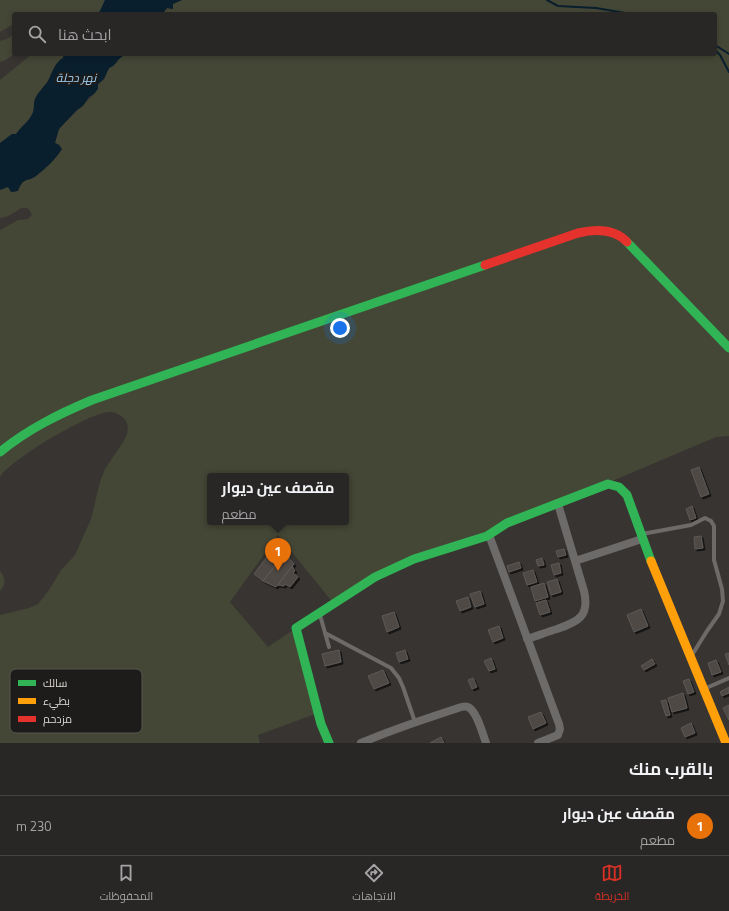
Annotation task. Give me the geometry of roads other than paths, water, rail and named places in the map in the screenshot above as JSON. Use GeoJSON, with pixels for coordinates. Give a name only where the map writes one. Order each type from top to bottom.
{"type":"FeatureCollection","features":[{"type":"Feature","properties":{"kind":"street"},"geometry":{"type":"LineString","coordinates":[[0,452],[22,435],[37,426],[92,400],[578,233],[592,230],[605,230],[624,239],[729,348]]}},
{"type":"Feature","properties":{"kind":"street"},"geometry":{"type":"LineString","coordinates":[[329,743],[321,724],[296,628],[375,577],[414,559],[489,535],[507,523],[604,485],[616,486],[623,489],[627,495],[642,537],[691,658],[704,689],[725,731],[726,743]]}},
{"type":"Feature","properties":{"kind":"street"},"geometry":{"type":"LineString","coordinates":[[527,639],[571,625],[583,614],[586,606],[586,597],[558,504]]}},
{"type":"Feature","properties":{"kind":"street"},"geometry":{"type":"LineString","coordinates":[[489,535],[560,729],[555,737],[538,743]]}},
{"type":"Feature","properties":{"kind":"street"},"geometry":{"type":"LineString","coordinates":[[575,561],[642,537]]}},
{"type":"Feature","properties":{"kind":"street"},"geometry":{"type":"LineString","coordinates":[[361,743],[415,722],[458,708],[468,707],[475,714],[486,743]]}},
{"type":"Feature","properties":{"kind":"lane"},"geometry":{"type":"LineString","coordinates":[[642,537],[691,525],[703,519],[710,520],[713,524],[715,536],[714,560],[722,589],[722,605],[719,614],[691,658]]}},
{"type":"Feature","properties":{"kind":"lane"},"geometry":{"type":"LineString","coordinates":[[320,612],[329,647]]}},
{"type":"Feature","properties":{"kind":"lane"},"geometry":{"type":"LineString","coordinates":[[325,633],[391,668],[399,678],[415,722]]}},
{"type":"Feature","properties":{"kind":"lane"},"geometry":{"type":"LineString","coordinates":[[704,689],[729,678]]}},
{"type":"Feature","properties":{"kind":"water"},"geometry":{"type":"Polygon","coordinates":[[[105,0],[182,0],[173,4],[173,9],[167,8],[164,12],[99,12],[105,0]]]}},
{"type":"Feature","properties":{"kind":"water","name":"نهر دجلة"},"geometry":{"type":"Polygon","coordinates":[[[64,56],[123,56],[109,68],[104,79],[98,84],[98,89],[94,94],[89,97],[83,106],[77,110],[59,129],[55,143],[62,149],[47,167],[33,178],[22,183],[18,191],[11,192],[8,187],[0,190],[0,143],[12,134],[16,134],[29,119],[34,109],[34,101],[36,96],[48,81],[56,65],[64,56]]]}},
{"type":"Feature","properties":{"kind":"waterway"},"geometry":{"type":"LineString","coordinates":[[547,0],[558,6],[596,8],[619,12]]}},
{"type":"Feature","properties":{"kind":"waterway"},"geometry":{"type":"LineString","coordinates":[[717,46],[729,54]]}},
{"type":"Feature","properties":{"kind":"waterway"},"geometry":{"type":"LineString","coordinates":[[717,52],[729,72]]}},
{"type":"Feature","properties":{"kind":"place","name":"مقصف عين ديوار"},"geometry":{"type":"Point","coordinates":[278,571]}}]}
